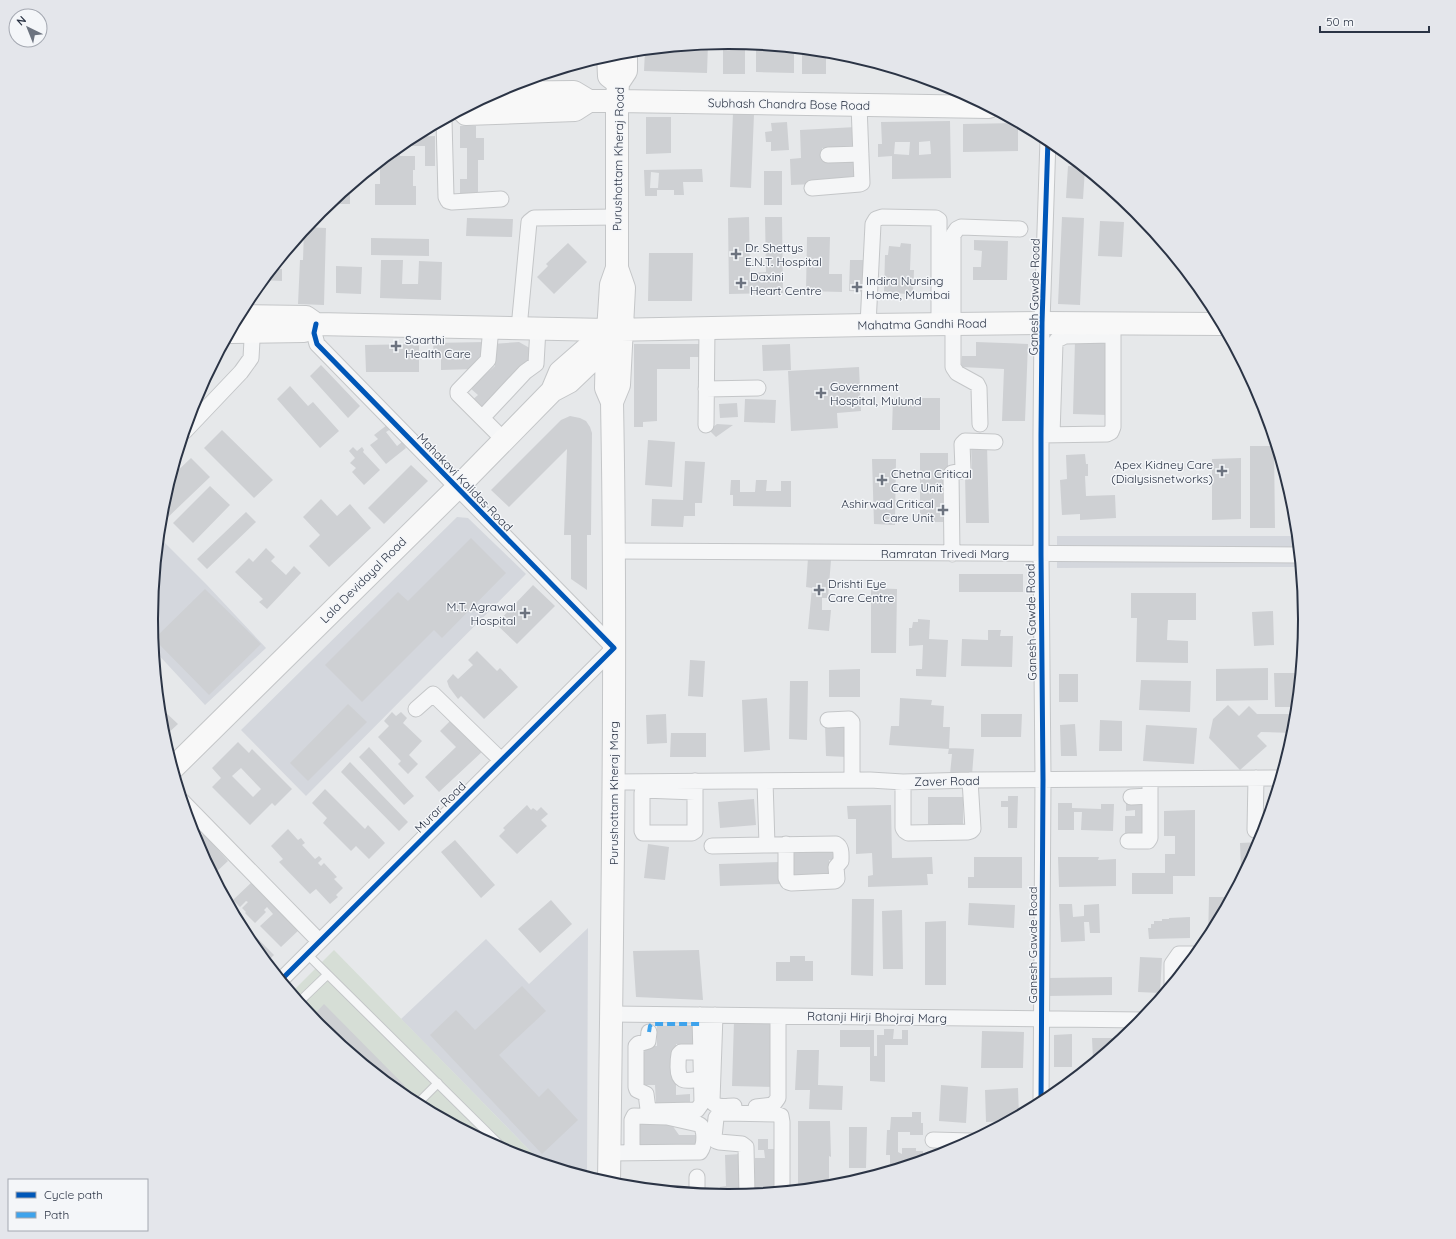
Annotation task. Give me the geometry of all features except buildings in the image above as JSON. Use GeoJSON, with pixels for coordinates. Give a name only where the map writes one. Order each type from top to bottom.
{"type":"FeatureCollection","features":[{"type":"Feature","properties":{"kind":"street","name":"Purushottam Kheraj Road"},"geometry":{"type":"LineString","coordinates":[[609,395],[619,384],[612,335],[624,288],[617,268],[617,92],[626,71],[626,59]]}},
{"type":"Feature","properties":{"kind":"street"},"geometry":{"type":"LineString","coordinates":[[608,62],[609,76],[617,92]]}},
{"type":"Feature","properties":{"kind":"street","name":"Subhash Chandra Bose Road"},"geometry":{"type":"LineString","coordinates":[[508,93],[574,92],[589,100],[617,92],[859,105],[977,107]]}},
{"type":"Feature","properties":{"kind":"street"},"geometry":{"type":"LineString","coordinates":[[465,113],[575,110],[589,100]]}},
{"type":"Feature","properties":{"kind":"street"},"geometry":{"type":"LineString","coordinates":[[812,188],[862,183],[859,105]]}},
{"type":"Feature","properties":{"kind":"street"},"geometry":{"type":"LineString","coordinates":[[444,124],[446,198],[448,201],[501,200]]}},
{"type":"Feature","properties":{"kind":"street","name":"Ganesh Gawde Road"},"geometry":{"type":"LineString","coordinates":[[1041,1096],[1043,779],[1041,554],[1047,435],[1042,323],[1048,147]]}},
{"type":"Feature","properties":{"kind":"street"},"geometry":{"type":"LineString","coordinates":[[828,155],[861,154]]}},
{"type":"Feature","properties":{"kind":"street"},"geometry":{"type":"LineString","coordinates":[[482,418],[525,372],[536,364],[529,328],[529,222],[534,218],[617,217]]}},
{"type":"Feature","properties":{"kind":"street"},"geometry":{"type":"LineString","coordinates":[[868,325],[873,224],[876,219],[882,217],[936,218],[939,220],[946,324],[953,367],[954,371],[974,381],[979,388],[980,424]]}},
{"type":"Feature","properties":{"kind":"street"},"geometry":{"type":"LineString","coordinates":[[946,324],[954,231],[961,227],[1020,229]]}},
{"type":"Feature","properties":{"kind":"street"},"geometry":{"type":"LineString","coordinates":[[239,327],[248,321],[306,317],[316,324]]}},
{"type":"Feature","properties":{"kind":"street"},"geometry":{"type":"LineString","coordinates":[[193,421],[241,372],[251,358],[248,321]]}},
{"type":"Feature","properties":{"kind":"street","name":"Mahatma Gandhi Road"},"geometry":{"type":"LineString","coordinates":[[316,324],[529,328],[612,335],[707,328],[868,325],[1042,323],[1113,329],[1216,324]]}},
{"type":"Feature","properties":{"kind":"street","name":"Mahakavi Kalidas Road"},"geometry":{"type":"LineString","coordinates":[[316,324],[314,333],[317,344],[614,648]]}},
{"type":"Feature","properties":{"kind":"street"},"geometry":{"type":"LineString","coordinates":[[491,327],[488,360],[458,391],[458,394],[504,440]]}},
{"type":"Feature","properties":{"kind":"street"},"geometry":{"type":"LineString","coordinates":[[706,424],[707,328]]}},
{"type":"Feature","properties":{"kind":"street"},"geometry":{"type":"LineString","coordinates":[[1113,329],[1113,427],[1111,432],[1107,434],[1047,435],[1056,343],[1058,340],[1066,336],[1113,329]]}},
{"type":"Feature","properties":{"kind":"street"},"geometry":{"type":"LineString","coordinates":[[609,395],[590,383],[560,387],[560,372],[612,335]]}},
{"type":"Feature","properties":{"kind":"street","name":"Lala Devidayal Road"},"geometry":{"type":"LineString","coordinates":[[176,764],[504,440],[560,387]]}},
{"type":"Feature","properties":{"kind":"street"},"geometry":{"type":"LineString","coordinates":[[706,389],[758,388]]}},
{"type":"Feature","properties":{"kind":"street","name":"Purushottam Kheraj Marg"},"geometry":{"type":"LineString","coordinates":[[609,395],[615,551],[614,782],[609,1177]]}},
{"type":"Feature","properties":{"kind":"street"},"geometry":{"type":"LineString","coordinates":[[952,554],[951,474],[962,470],[962,444],[965,441],[995,442]]}},
{"type":"Feature","properties":{"kind":"street","name":"Ramratan Trivedi Marg"},"geometry":{"type":"LineString","coordinates":[[615,551],[1295,555]]}},
{"type":"Feature","properties":{"kind":"street","name":"Murar Road"},"geometry":{"type":"LineString","coordinates":[[284,977],[614,648]]}},
{"type":"Feature","properties":{"kind":"street"},"geometry":{"type":"LineString","coordinates":[[416,709],[432,694],[501,760]]}},
{"type":"Feature","properties":{"kind":"street"},"geometry":{"type":"LineString","coordinates":[[828,720],[849,719],[852,722],[852,780]]}},
{"type":"Feature","properties":{"kind":"street"},"geometry":{"type":"LineString","coordinates":[[1255,830],[1256,778]]}},
{"type":"Feature","properties":{"kind":"street","name":"Zaver Road"},"geometry":{"type":"LineString","coordinates":[[614,782],[666,786],[695,786],[765,781],[852,780],[903,782],[1043,779],[1276,778]]}},
{"type":"Feature","properties":{"kind":"street"},"geometry":{"type":"LineString","coordinates":[[1128,841],[1149,840],[1150,779]]}},
{"type":"Feature","properties":{"kind":"street"},"geometry":{"type":"LineString","coordinates":[[903,782],[903,828],[905,831],[908,833],[968,832],[973,829],[970,780]]}},
{"type":"Feature","properties":{"kind":"street"},"geometry":{"type":"LineString","coordinates":[[765,781],[768,845]]}},
{"type":"Feature","properties":{"kind":"street"},"geometry":{"type":"LineString","coordinates":[[666,786],[643,790],[635,805],[643,834],[692,833],[695,831],[695,786]]}},
{"type":"Feature","properties":{"kind":"street"},"geometry":{"type":"LineString","coordinates":[[1131,796],[1150,796]]}},
{"type":"Feature","properties":{"kind":"street"},"geometry":{"type":"LineString","coordinates":[[190,810],[319,941]]}},
{"type":"Feature","properties":{"kind":"street"},"geometry":{"type":"LineString","coordinates":[[712,846],[786,844]]}},
{"type":"Feature","properties":{"kind":"street"},"geometry":{"type":"LineString","coordinates":[[1172,978],[1172,964],[1179,954],[1190,954]]}},
{"type":"Feature","properties":{"kind":"street","name":"Ratanji Hirji Bhojraj Marg"},"geometry":{"type":"LineString","coordinates":[[611,1014],[1134,1020]]}},
{"type":"Feature","properties":{"kind":"street"},"geometry":{"type":"LineString","coordinates":[[707,1015],[712,1101],[717,1106],[769,1107],[773,1105],[778,1098],[778,1016]]}},
{"type":"Feature","properties":{"kind":"street"},"geometry":{"type":"LineString","coordinates":[[649,1032],[648,1041],[636,1046],[637,1090],[645,1092],[647,1105],[650,1111],[697,1110],[702,1103],[701,1052],[707,1015]]}},
{"type":"Feature","properties":{"kind":"street"},"geometry":{"type":"LineString","coordinates":[[701,1052],[680,1052],[678,1057],[678,1075],[680,1078],[683,1081],[701,1080]]}},
{"type":"Feature","properties":{"kind":"street"},"geometry":{"type":"LineString","coordinates":[[747,1189],[746,1147],[742,1144],[719,1142],[716,1141],[714,1137],[716,1118],[722,1113],[776,1114],[781,1116],[782,1187]]}},
{"type":"Feature","properties":{"kind":"street"},"geometry":{"type":"LineString","coordinates":[[609,1156],[632,1153],[700,1152],[703,1145],[703,1128],[698,1124],[667,1117],[634,1116],[632,1120],[632,1153]]}},
{"type":"Feature","properties":{"kind":"street"},"geometry":{"type":"LineString","coordinates":[[933,1140],[959,1141]]}},
{"type":"Feature","properties":{"kind":"street"},"geometry":{"type":"LineString","coordinates":[[609,1156],[670,1157]]}},
{"type":"Feature","properties":{"kind":"street"},"geometry":{"type":"LineString","coordinates":[[697,1178],[697,1189]]}},
{"type":"Feature","properties":{"kind":"lane"},"geometry":{"type":"LineString","coordinates":[[307,954],[495,1140]]}},
{"type":"Feature","properties":{"kind":"lane"},"geometry":{"type":"LineString","coordinates":[[302,999],[327,975]]}},
{"type":"Feature","properties":{"kind":"lane"},"geometry":{"type":"LineString","coordinates":[[421,1100],[438,1083]]}},
{"type":"Feature","properties":{"kind":"shaded area"},"geometry":{"type":"Polygon","coordinates":[[[457,517],[468,518],[526,574],[306,796],[241,730],[457,517]]]}},
{"type":"Feature","properties":{"kind":"shaded area"},"geometry":{"type":"Polygon","coordinates":[[[1057,536],[1293,536],[1296,567],[1057,568],[1057,536]]]}},
{"type":"Feature","properties":{"kind":"shaded area"},"geometry":{"type":"Polygon","coordinates":[[[163,541],[266,648],[205,705],[159,655],[159,582],[163,541]]]}},
{"type":"Feature","properties":{"kind":"shaded area"},"geometry":{"type":"Polygon","coordinates":[[[588,928],[587,1173],[536,1157],[401,1019],[486,939],[529,984],[588,928]]]}},
{"type":"Feature","properties":{"kind":"shaded area"},"geometry":{"type":"Polygon","coordinates":[[[334,950],[536,1157],[510,1147],[476,1131],[443,1114],[411,1094],[352,1048],[325,1023],[294,990],[334,950]]]}},
{"type":"Feature","properties":{"kind":"marked path"},"geometry":{"type":"LineString","coordinates":[[649,1032],[652,1024],[700,1024]]}},
{"type":"Feature","properties":{"kind":"cycle path"},"geometry":{"type":"LineString","coordinates":[[1041,1096],[1043,779],[1041,435],[1042,323],[1048,147]]}},
{"type":"Feature","properties":{"kind":"cycle path"},"geometry":{"type":"LineString","coordinates":[[284,977],[614,648],[317,344],[314,333],[316,324]]}},
{"type":"Feature","properties":{"kind":"place","name":"Dr. Shettys E.N.T. Hospital"},"geometry":{"type":"Point","coordinates":[736,254]}},
{"type":"Feature","properties":{"kind":"place","name":"Daxini Heart Centre"},"geometry":{"type":"Point","coordinates":[741,283]}},
{"type":"Feature","properties":{"kind":"place","name":"Indira Nursing Home, Mumbai"},"geometry":{"type":"Point","coordinates":[857,287]}},
{"type":"Feature","properties":{"kind":"place","name":"Saarthi Health Care"},"geometry":{"type":"Point","coordinates":[396,346]}},
{"type":"Feature","properties":{"kind":"place","name":"Government Hospital, Mulund"},"geometry":{"type":"Point","coordinates":[821,393]}},
{"type":"Feature","properties":{"kind":"place","name":"Apex Kidney Care (Dialysisnetworks)"},"geometry":{"type":"Point","coordinates":[1222,471]}},
{"type":"Feature","properties":{"kind":"place","name":"Chetna Critical Care Unit"},"geometry":{"type":"Point","coordinates":[882,480]}},
{"type":"Feature","properties":{"kind":"place","name":"Ashirwad Critical Care Unit"},"geometry":{"type":"Point","coordinates":[943,510]}},
{"type":"Feature","properties":{"kind":"place","name":"Drishti Eye Care Centre"},"geometry":{"type":"Point","coordinates":[819,590]}},
{"type":"Feature","properties":{"kind":"place","name":"M.T. Agrawal Hospital"},"geometry":{"type":"Point","coordinates":[525,613]}}]}
